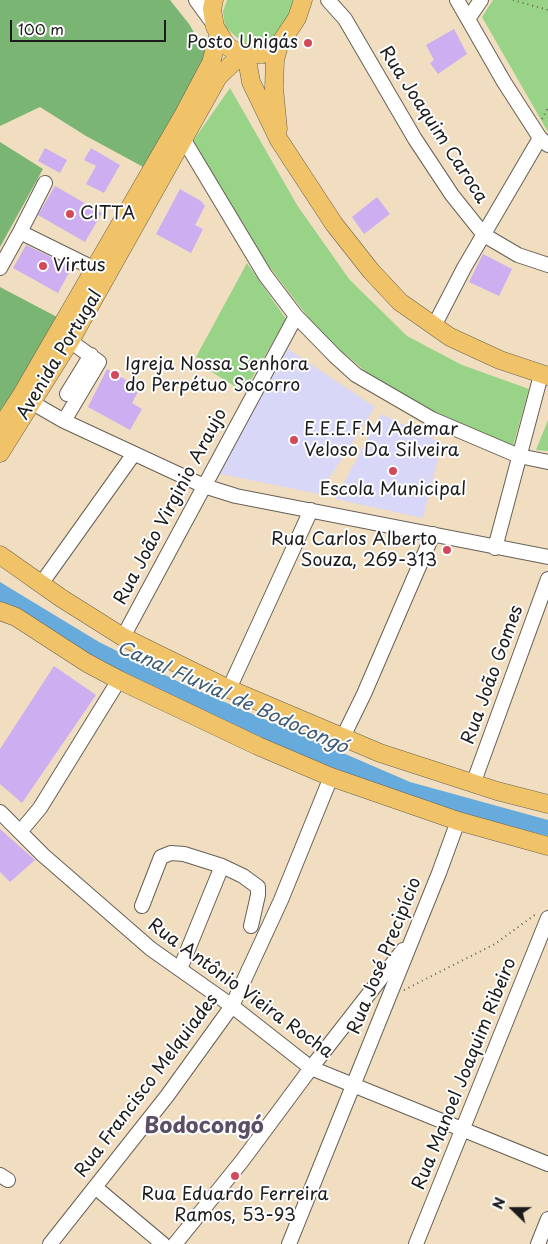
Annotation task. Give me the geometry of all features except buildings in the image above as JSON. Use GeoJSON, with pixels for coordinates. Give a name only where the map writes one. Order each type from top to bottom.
{"type":"FeatureCollection","features":[{"type":"Feature","properties":{"kind":"main road"},"geometry":{"type":"LineString","coordinates":[[279,140],[274,88],[276,60],[280,44],[293,24],[303,0]]}},
{"type":"Feature","properties":{"kind":"main road"},"geometry":{"type":"LineString","coordinates":[[211,3],[217,30],[228,46],[245,54],[263,54],[280,44]]}},
{"type":"Feature","properties":{"kind":"main road","name":"Avenida Portugal"},"geometry":{"type":"LineString","coordinates":[[0,453],[94,268],[211,77],[217,30]]}},
{"type":"Feature","properties":{"kind":"main road"},"geometry":{"type":"LineString","coordinates":[[245,54],[251,82],[279,140],[334,224],[371,271],[400,302],[450,337],[492,356],[544,375]]}},
{"type":"Feature","properties":{"kind":"main road","name":"Avenida Portugal"},"geometry":{"type":"LineString","coordinates":[[211,77],[245,54]]}},
{"type":"Feature","properties":{"kind":"main road","name":"Avenida Portugal"},"geometry":{"type":"LineString","coordinates":[[0,428],[27,400],[70,341],[184,140],[190,114]]}},
{"type":"Feature","properties":{"kind":"main road"},"geometry":{"type":"LineString","coordinates":[[0,555],[40,584],[123,636],[229,690],[342,739],[473,784],[548,804]]}},
{"type":"Feature","properties":{"kind":"main road"},"geometry":{"type":"LineString","coordinates":[[0,611],[16,617],[87,663],[119,680],[258,746],[330,777],[458,821],[548,846]]}},
{"type":"Feature","properties":{"kind":"street"},"geometry":{"type":"LineString","coordinates":[[196,0],[217,30]]}},
{"type":"Feature","properties":{"kind":"street","name":"Rua Joaquim Caroca"},"geometry":{"type":"LineString","coordinates":[[328,0],[345,19],[415,139],[452,195],[484,235],[518,255],[548,265]]}},
{"type":"Feature","properties":{"kind":"street"},"geometry":{"type":"LineString","coordinates":[[434,326],[484,235],[544,136],[499,74],[458,0]]}},
{"type":"Feature","properties":{"kind":"street"},"geometry":{"type":"LineString","coordinates":[[468,19],[481,0]]}},
{"type":"Feature","properties":{"kind":"street"},"geometry":{"type":"LineString","coordinates":[[184,140],[265,275],[296,316],[356,375],[432,420],[519,456],[548,462]]}},
{"type":"Feature","properties":{"kind":"street"},"geometry":{"type":"LineString","coordinates":[[0,268],[45,183]]}},
{"type":"Feature","properties":{"kind":"street"},"geometry":{"type":"LineString","coordinates":[[20,232],[94,268]]}},
{"type":"Feature","properties":{"kind":"street","name":"Rua João Virginio Araujo"},"geometry":{"type":"LineString","coordinates":[[123,636],[296,316]]}},
{"type":"Feature","properties":{"kind":"street"},"geometry":{"type":"LineString","coordinates":[[64,422],[98,366],[97,359],[70,341]]}},
{"type":"Feature","properties":{"kind":"street"},"geometry":{"type":"LineString","coordinates":[[67,394],[91,355]]}},
{"type":"Feature","properties":{"kind":"street"},"geometry":{"type":"LineString","coordinates":[[495,548],[519,456],[544,375]]}},
{"type":"Feature","properties":{"kind":"street"},"geometry":{"type":"LineString","coordinates":[[27,400],[64,422],[133,455],[204,486],[236,496],[548,558]]}},
{"type":"Feature","properties":{"kind":"street"},"geometry":{"type":"LineString","coordinates":[[40,584],[133,455]]}},
{"type":"Feature","properties":{"kind":"street"},"geometry":{"type":"LineString","coordinates":[[229,690],[311,510]]}},
{"type":"Feature","properties":{"kind":"street"},"geometry":{"type":"LineString","coordinates":[[342,739],[364,694],[433,534]]}},
{"type":"Feature","properties":{"kind":"street","name":"Rua João Gomes"},"geometry":{"type":"LineString","coordinates":[[473,784],[548,579]]}},
{"type":"Feature","properties":{"kind":"street"},"geometry":{"type":"LineString","coordinates":[[20,832],[40,808],[119,680]]}},
{"type":"Feature","properties":{"kind":"street","name":"Rua Francisco Melquiades"},"geometry":{"type":"LineString","coordinates":[[50,1244],[167,1096],[232,1006],[288,884],[330,777]]}},
{"type":"Feature","properties":{"kind":"street","name":"Rua Antônio Vieira Rocha"},"geometry":{"type":"LineString","coordinates":[[0,812],[124,927],[232,1006],[311,1068],[548,1164]]}},
{"type":"Feature","properties":{"kind":"street","name":"Rua José Precipício"},"geometry":{"type":"LineString","coordinates":[[289,1244],[413,938],[458,821]]}},
{"type":"Feature","properties":{"kind":"street"},"geometry":{"type":"LineString","coordinates":[[142,906],[158,863],[165,854],[184,854],[222,866],[243,876],[258,887],[251,926]]}},
{"type":"Feature","properties":{"kind":"street"},"geometry":{"type":"LineString","coordinates":[[180,969],[222,866]]}},
{"type":"Feature","properties":{"kind":"street","name":"Rua Manoel Joaquim Ribeiro"},"geometry":{"type":"LineString","coordinates":[[416,1244],[463,1128],[544,914]]}},
{"type":"Feature","properties":{"kind":"street"},"geometry":{"type":"LineString","coordinates":[[175,1244],[242,1161],[311,1068],[413,938]]}},
{"type":"Feature","properties":{"kind":"street"},"geometry":{"type":"LineString","coordinates":[[96,1187],[164,1244]]}},
{"type":"Feature","properties":{"kind":"street"},"geometry":{"type":"LineString","coordinates":[[538,1244],[548,1219]]}},
{"type":"Feature","properties":{"kind":"path"},"geometry":{"type":"LineString","coordinates":[[513,0],[548,10]]}},
{"type":"Feature","properties":{"kind":"path"},"geometry":{"type":"LineString","coordinates":[[544,136],[542,119],[548,108]]}},
{"type":"Feature","properties":{"kind":"path"},"geometry":{"type":"LineString","coordinates":[[388,999],[495,944],[544,914]]}},
{"type":"Feature","properties":{"kind":"shaded area","name":"E.E.E.F.M Ademar Veloso Da Silveira"},"geometry":{"type":"Polygon","coordinates":[[[288,349],[375,407],[319,494],[216,473],[288,349]]]}},
{"type":"Feature","properties":{"kind":"shaded area","name":"Escola Municipal"},"geometry":{"type":"Polygon","coordinates":[[[381,414],[442,443],[423,518],[335,499],[381,414]]]}},
{"type":"Feature","properties":{"kind":"green space"},"geometry":{"type":"Polygon","coordinates":[[[0,0],[170,0],[189,24],[208,56],[147,169],[86,136],[40,107],[0,126],[0,0]]]}},
{"type":"Feature","properties":{"kind":"green space"},"geometry":{"type":"Polygon","coordinates":[[[227,0],[296,0],[296,8],[276,39],[258,46],[241,41],[225,27],[223,11],[227,0]]]}},
{"type":"Feature","properties":{"kind":"green space"},"geometry":{"type":"Polygon","coordinates":[[[493,0],[548,0],[548,132],[482,17],[493,0]]]}},
{"type":"Feature","properties":{"kind":"green space"},"geometry":{"type":"Polygon","coordinates":[[[230,88],[297,205],[349,279],[407,336],[462,365],[529,389],[513,446],[441,415],[382,385],[321,334],[265,261],[193,141],[230,88]]]}},
{"type":"Feature","properties":{"kind":"green space"},"geometry":{"type":"Polygon","coordinates":[[[0,142],[43,169],[0,247],[0,142]]]}},
{"type":"Feature","properties":{"kind":"green space"},"geometry":{"type":"Polygon","coordinates":[[[247,263],[286,319],[244,392],[207,369],[209,364],[196,357],[247,263]]]}},
{"type":"Feature","properties":{"kind":"green space"},"geometry":{"type":"Polygon","coordinates":[[[0,287],[57,317],[0,420],[0,287]]]}},
{"type":"Feature","properties":{"kind":"green space"},"geometry":{"type":"Polygon","coordinates":[[[548,420],[548,451],[536,450],[548,420]]]}},
{"type":"Feature","properties":{"kind":"water"},"geometry":{"type":"Polygon","coordinates":[[[0,582],[99,642],[183,684],[410,782],[548,820],[548,836],[404,799],[170,700],[0,606],[0,582]]]}},
{"type":"Feature","properties":{"kind":"place","name":"Posto Unigás"},"geometry":{"type":"Point","coordinates":[308,43]}},
{"type":"Feature","properties":{"kind":"place","name":"CITTA"},"geometry":{"type":"Point","coordinates":[70,214]}},
{"type":"Feature","properties":{"kind":"place","name":"Virtus"},"geometry":{"type":"Point","coordinates":[43,266]}},
{"type":"Feature","properties":{"kind":"place","name":"Igreja Nossa Senhora do Perpétuo Socorro"},"geometry":{"type":"Point","coordinates":[115,375]}},
{"type":"Feature","properties":{"kind":"place","name":"E.E.E.F.M Ademar Veloso Da Silveira"},"geometry":{"type":"Point","coordinates":[294,440]}},
{"type":"Feature","properties":{"kind":"place","name":"Escola Municipal"},"geometry":{"type":"Point","coordinates":[393,471]}},
{"type":"Feature","properties":{"kind":"place","name":"Rua Carlos Alberto Souza, 269-313"},"geometry":{"type":"Point","coordinates":[447,550]}},
{"type":"Feature","properties":{"kind":"place","name":"Rua Eduardo Ferreira Ramos, 53-93"},"geometry":{"type":"Point","coordinates":[235,1176]}},
{"type":"Feature","properties":{"kind":"district","name":"Bodocongó"},"geometry":{"type":"Point","coordinates":[204,1127]}},
{"type":"Feature","properties":{"kind":"water label","name":"Canal Fluvial de Bodocongó"},"geometry":{"type":"Point","coordinates":[232,698]}}]}
